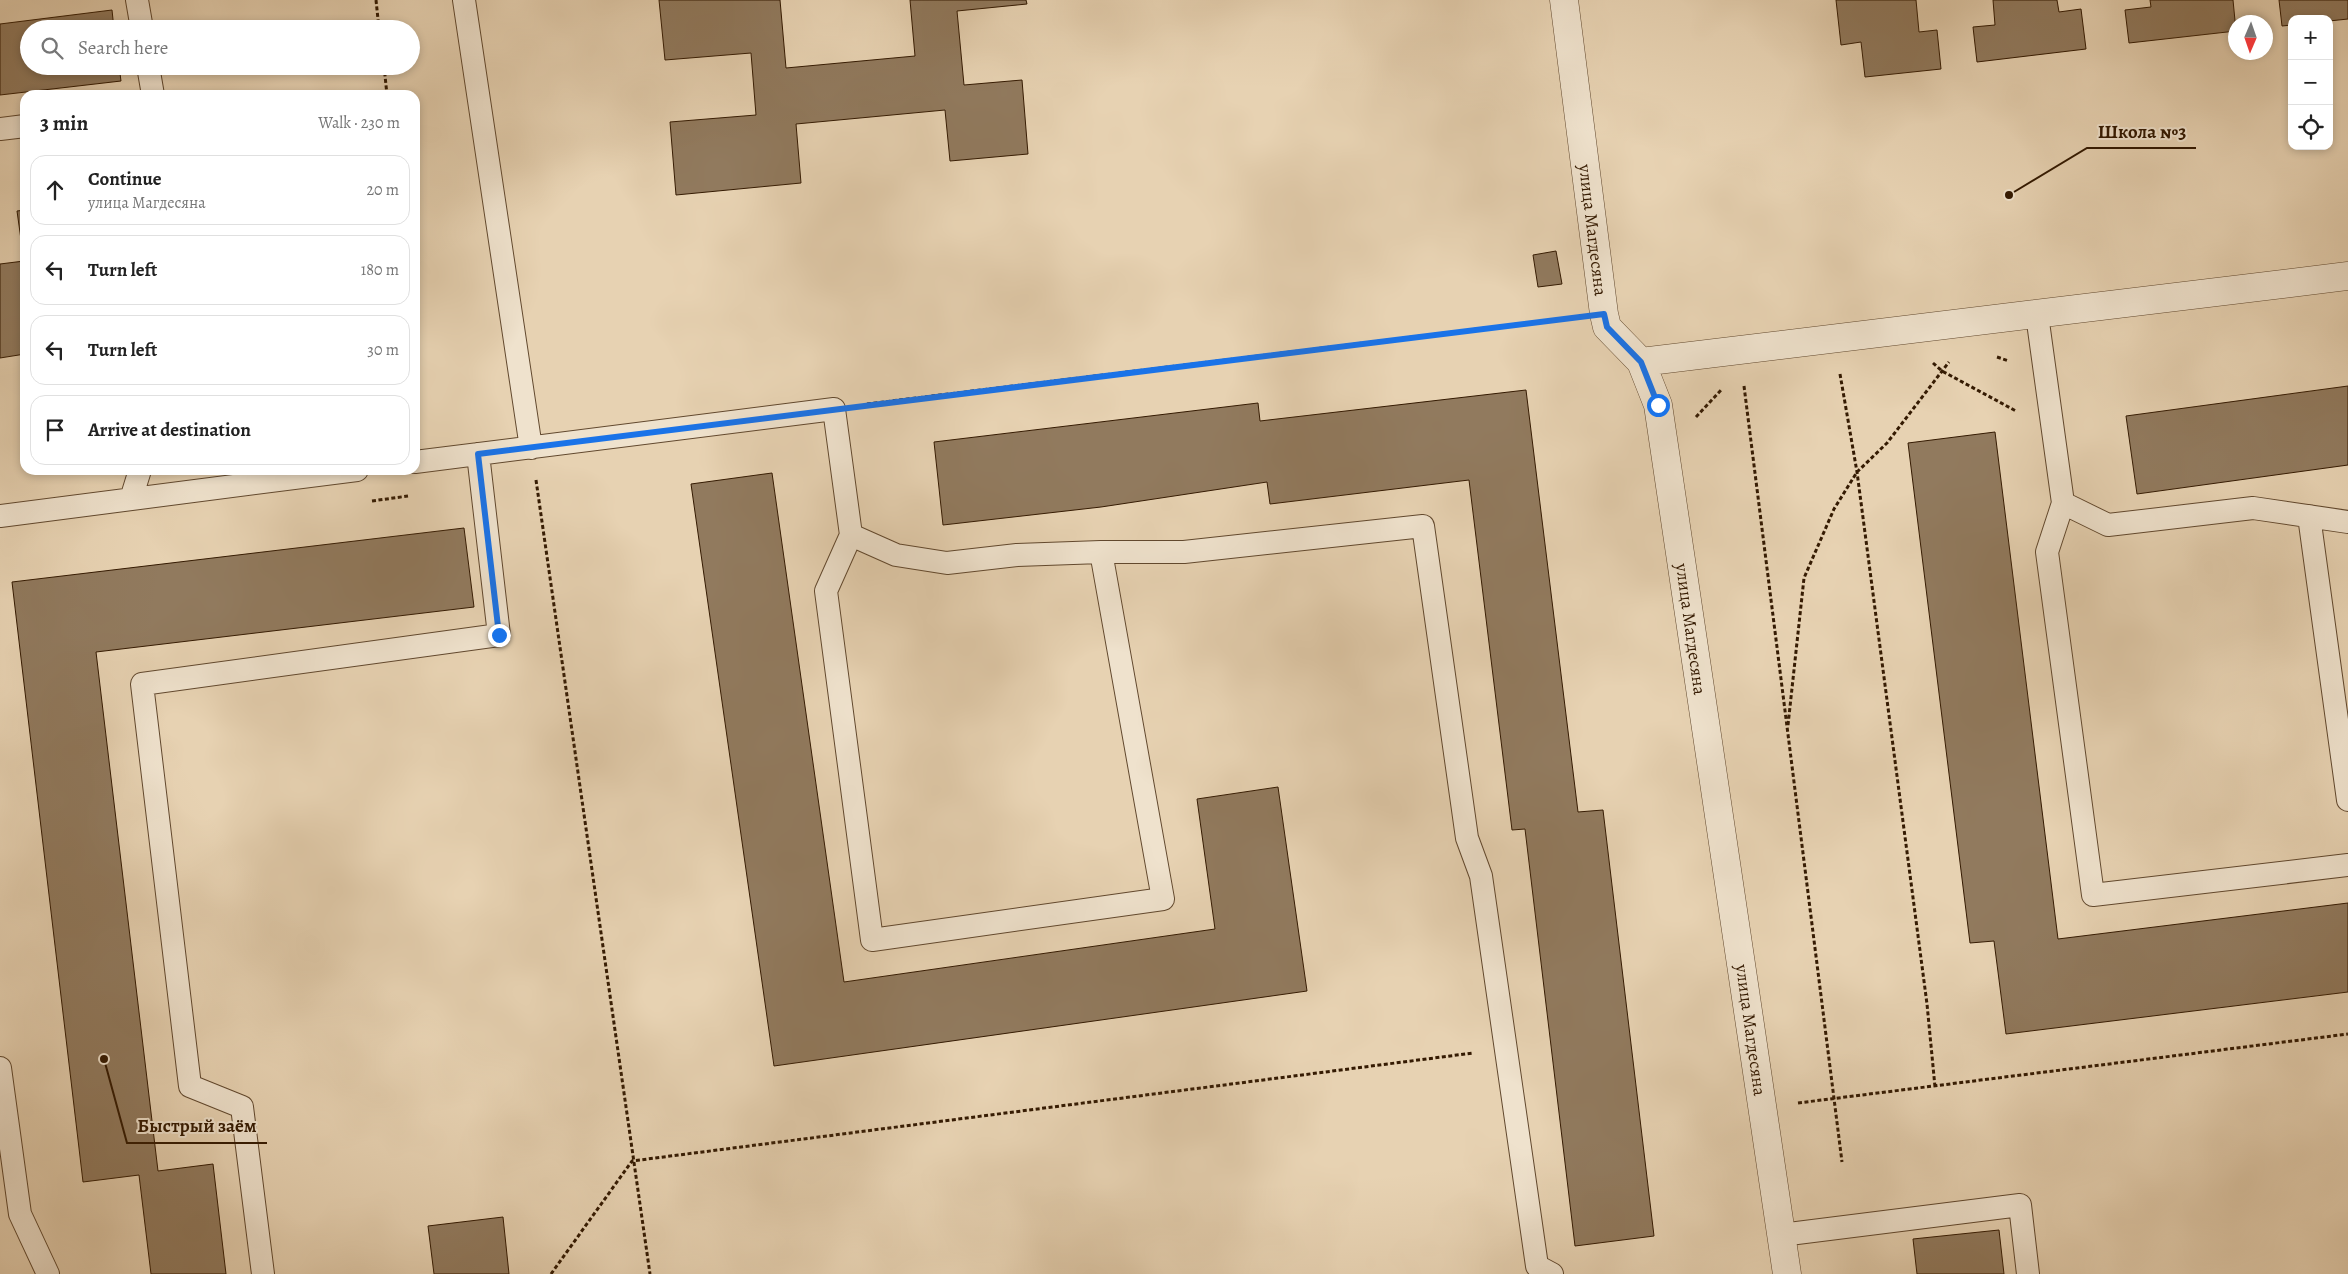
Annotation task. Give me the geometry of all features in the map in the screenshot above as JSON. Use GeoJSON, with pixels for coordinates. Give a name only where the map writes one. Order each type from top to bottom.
{"type":"FeatureCollection","features":[{"type":"Feature","properties":{"kind":"street","name":"улица Магдесяна"},"geometry":{"type":"LineString","coordinates":[[1564,0],[1607,327],[1641,362],[1658,405],[1787,1274]]}},
{"type":"Feature","properties":{"kind":"street"},"geometry":{"type":"LineString","coordinates":[[1641,362],[2348,276]]}},
{"type":"Feature","properties":{"kind":"lane"},"geometry":{"type":"LineString","coordinates":[[137,0],[140,20]]}},
{"type":"Feature","properties":{"kind":"lane"},"geometry":{"type":"LineString","coordinates":[[464,0],[531,448]]}},
{"type":"Feature","properties":{"kind":"lane"},"geometry":{"type":"LineString","coordinates":[[150,75],[152,90]]}},
{"type":"Feature","properties":{"kind":"lane"},"geometry":{"type":"LineString","coordinates":[[0,129],[20,127]]}},
{"type":"Feature","properties":{"kind":"lane"},"geometry":{"type":"LineString","coordinates":[[2037,315],[2063,503],[2047,552],[2093,895],[2348,865]]}},
{"type":"Feature","properties":{"kind":"lane"},"geometry":{"type":"LineString","coordinates":[[420,461],[834,409],[850,535],[826,591],[872,940],[1163,899],[1101,552]]}},
{"type":"Feature","properties":{"kind":"lane"},"geometry":{"type":"LineString","coordinates":[[263,1274],[242,1107],[190,1086],[142,684],[499,635],[478,454]]}},
{"type":"Feature","properties":{"kind":"lane"},"geometry":{"type":"LineString","coordinates":[[131,499],[138,475]]}},
{"type":"Feature","properties":{"kind":"lane"},"geometry":{"type":"LineString","coordinates":[[0,516],[318,475]]}},
{"type":"Feature","properties":{"kind":"lane"},"geometry":{"type":"LineString","coordinates":[[2063,503],[2108,525],[2253,508],[2348,522]]}},
{"type":"Feature","properties":{"kind":"lane"},"geometry":{"type":"LineString","coordinates":[[2309,516],[2348,800]]}},
{"type":"Feature","properties":{"kind":"lane"},"geometry":{"type":"LineString","coordinates":[[850,535],[896,555],[946,563],[1017,555],[1184,552],[1423,526],[1467,838],[1482,876],[1537,1266],[1552,1274]]}},
{"type":"Feature","properties":{"kind":"lane"},"geometry":{"type":"LineString","coordinates":[[0,1068],[20,1214],[48,1274]]}},
{"type":"Feature","properties":{"kind":"lane"},"geometry":{"type":"LineString","coordinates":[[1781,1235],[2020,1205],[2028,1274]]}},
{"type":"Feature","properties":{"kind":"path"},"geometry":{"type":"LineString","coordinates":[[376,0],[378,20]]}},
{"type":"Feature","properties":{"kind":"path"},"geometry":{"type":"LineString","coordinates":[[385,75],[386,90]]}},
{"type":"Feature","properties":{"kind":"path"},"geometry":{"type":"LineString","coordinates":[[834,409],[1604,314]]}},
{"type":"Feature","properties":{"kind":"path"},"geometry":{"type":"LineString","coordinates":[[1990,355],[2009,361],[2012,369]]}},
{"type":"Feature","properties":{"kind":"path"},"geometry":{"type":"LineString","coordinates":[[1788,731],[1804,578],[1834,509],[1857,472],[1887,443],[1952,358]]}},
{"type":"Feature","properties":{"kind":"path"},"geometry":{"type":"LineString","coordinates":[[1930,361],[1942,371],[2021,414]]}},
{"type":"Feature","properties":{"kind":"path"},"geometry":{"type":"LineString","coordinates":[[1840,369],[1857,472],[1925,994],[1935,1087]]}},
{"type":"Feature","properties":{"kind":"path"},"geometry":{"type":"LineString","coordinates":[[1744,385],[1842,1162]]}},
{"type":"Feature","properties":{"kind":"path"},"geometry":{"type":"LineString","coordinates":[[1693,421],[1723,387]]}},
{"type":"Feature","properties":{"kind":"path"},"geometry":{"type":"LineString","coordinates":[[531,448],[632,1161],[650,1274]]}},
{"type":"Feature","properties":{"kind":"path"},"geometry":{"type":"LineString","coordinates":[[363,502],[413,495]]}},
{"type":"Feature","properties":{"kind":"path"},"geometry":{"type":"LineString","coordinates":[[1796,1103],[2348,1034]]}},
{"type":"Feature","properties":{"kind":"path"},"geometry":{"type":"LineString","coordinates":[[551,1274],[632,1161],[1506,1049]]}},
{"type":"Feature","properties":{"kind":"building"},"geometry":{"type":"Polygon","coordinates":[[[659,0],[780,0],[786,68],[915,56],[910,0],[1026,0],[1027,4],[957,11],[964,85],[1022,80],[1028,154],[950,161],[945,110],[796,124],[801,183],[676,195],[670,122],[756,115],[751,53],[665,60],[659,0]]]}},
{"type":"Feature","properties":{"kind":"building"},"geometry":{"type":"Polygon","coordinates":[[[1836,0],[1916,0],[1919,32],[1937,30],[1941,69],[1865,77],[1861,42],[1841,45],[1836,0]]]}},
{"type":"Feature","properties":{"kind":"building"},"geometry":{"type":"Polygon","coordinates":[[[1993,0],[2057,0],[2059,12],[2081,9],[2086,49],[1977,62],[1973,27],[1995,25],[1993,0]]]}},
{"type":"Feature","properties":{"kind":"building"},"geometry":{"type":"Polygon","coordinates":[[[2150,0],[2233,0],[2234,15],[2228,15],[2228,32],[2129,43],[2125,10],[2151,7],[2150,0]]]}},
{"type":"Feature","properties":{"kind":"building"},"geometry":{"type":"Polygon","coordinates":[[[2279,0],[2348,0],[2348,19],[2333,21],[2333,15],[2288,15],[2288,25],[2282,26],[2279,0]]]}},
{"type":"Feature","properties":{"kind":"building"},"geometry":{"type":"Polygon","coordinates":[[[112,10],[113,20],[32,20],[112,10]]]}},
{"type":"Feature","properties":{"kind":"building"},"geometry":{"type":"Polygon","coordinates":[[[20,22],[20,75],[120,75],[121,81],[43,90],[20,90],[20,93],[0,95],[0,24],[20,22]]]}},
{"type":"Feature","properties":{"kind":"building"},"geometry":{"type":"Polygon","coordinates":[[[17,211],[20,211],[20,232],[17,211]]]}},
{"type":"Feature","properties":{"kind":"building"},"geometry":{"type":"Polygon","coordinates":[[[1556,251],[1562,284],[1538,287],[1533,255],[1556,251]]]}},
{"type":"Feature","properties":{"kind":"building"},"geometry":{"type":"Polygon","coordinates":[[[20,262],[20,355],[0,358],[0,264],[20,262]]]}},
{"type":"Feature","properties":{"kind":"building"},"geometry":{"type":"Polygon","coordinates":[[[2348,386],[2348,465],[2137,494],[2126,416],[2348,386]]]}},
{"type":"Feature","properties":{"kind":"building"},"geometry":{"type":"Polygon","coordinates":[[[1526,390],[1578,812],[1603,810],[1654,1236],[1575,1246],[1525,829],[1512,830],[1469,480],[1270,504],[1267,482],[1101,507],[943,525],[934,442],[1258,403],[1260,421],[1526,390]]]}},
{"type":"Feature","properties":{"kind":"building"},"geometry":{"type":"Polygon","coordinates":[[[1995,432],[2058,939],[2348,903],[2348,992],[2006,1034],[1994,941],[1970,943],[1908,443],[1995,432]]]}},
{"type":"Feature","properties":{"kind":"building"},"geometry":{"type":"Polygon","coordinates":[[[772,473],[844,982],[1215,929],[1197,799],[1278,787],[1307,991],[774,1066],[691,484],[772,473]]]}},
{"type":"Feature","properties":{"kind":"building"},"geometry":{"type":"Polygon","coordinates":[[[464,528],[474,607],[96,652],[158,1171],[213,1164],[226,1274],[151,1274],[139,1175],[83,1182],[12,582],[464,528]]]}},
{"type":"Feature","properties":{"kind":"building"},"geometry":{"type":"Polygon","coordinates":[[[503,1217],[509,1274],[434,1274],[428,1226],[503,1217]]]}},
{"type":"Feature","properties":{"kind":"building"},"geometry":{"type":"Polygon","coordinates":[[[1999,1230],[2004,1274],[1917,1274],[1913,1239],[1999,1230]]]}},
{"type":"Feature","properties":{"kind":"place","name":"Школа №3"},"geometry":{"type":"Point","coordinates":[2009,195]}},
{"type":"Feature","properties":{"kind":"place","name":"Быстрый заём"},"geometry":{"type":"Point","coordinates":[104,1059]}},
{"type":"Feature","properties":{"kind":"route"},"geometry":{"type":"LineString","coordinates":[[499,635],[478,454],[1604,314],[1607,327],[1641,362],[1658,405]]}}]}
